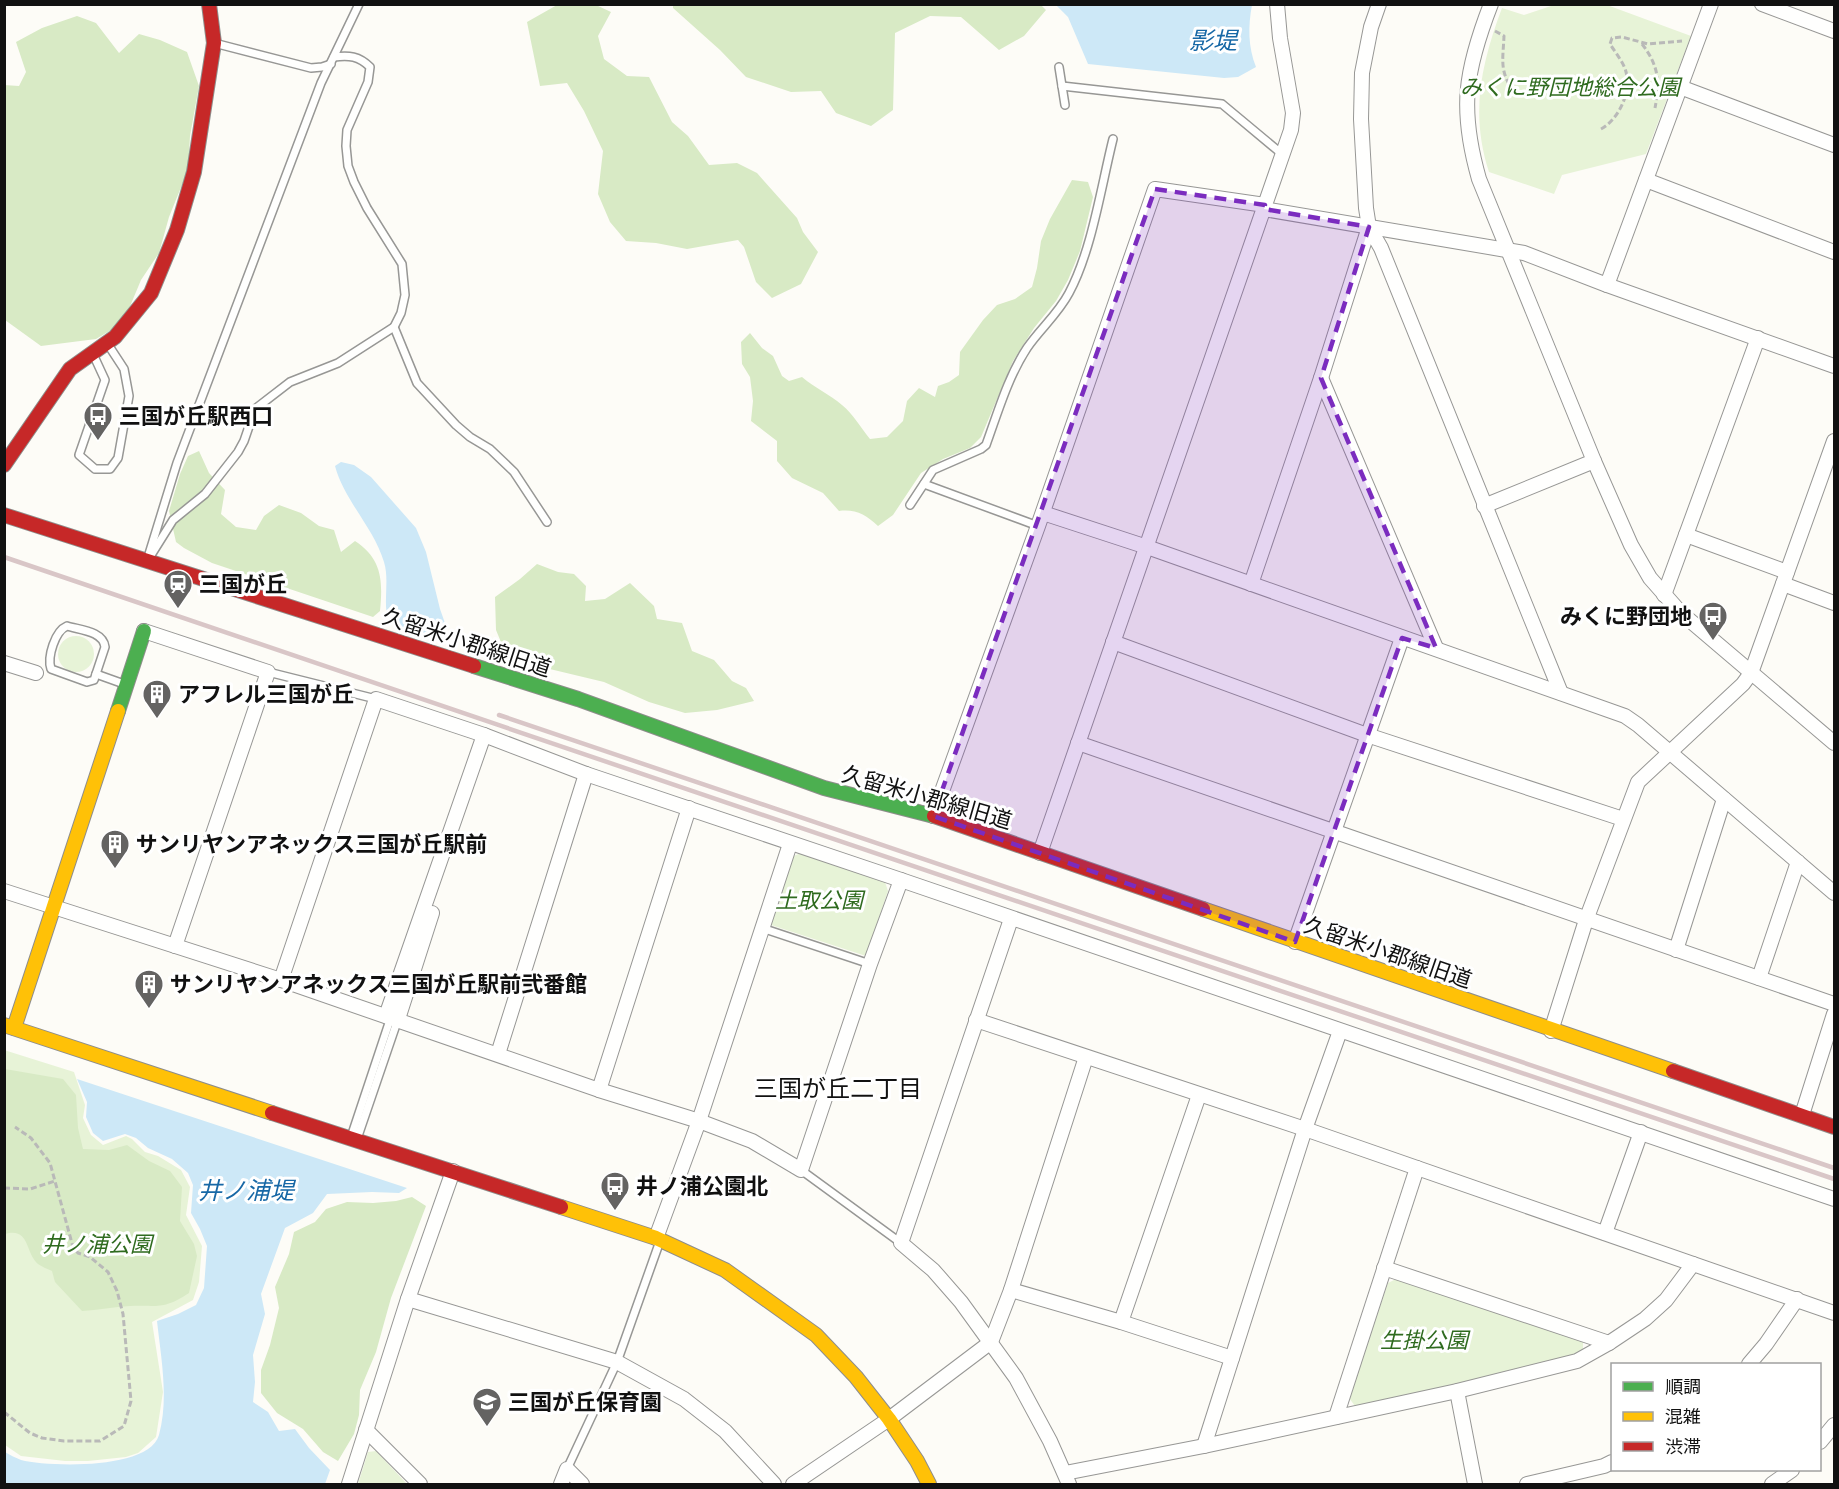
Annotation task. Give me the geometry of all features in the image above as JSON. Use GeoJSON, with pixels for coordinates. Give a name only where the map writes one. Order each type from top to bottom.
{"type":"FeatureCollection","features":[{"type":"Feature","properties":{"kind":"street"},"geometry":{"type":"LineString","coordinates":[[4,465],[70,369],[115,337],[151,293],[177,230],[194,172],[214,43],[209,4]]}},
{"type":"Feature","properties":{"kind":"street"},"geometry":{"type":"LineString","coordinates":[[1040,853],[1291,130],[1293,113],[1280,38],[1277,4]]}},
{"type":"Feature","properties":{"kind":"street"},"geometry":{"type":"LineString","coordinates":[[1378,4],[1362,73],[1361,119],[1369,227],[1381,248],[1561,693]]}},
{"type":"Feature","properties":{"kind":"street"},"geometry":{"type":"LineString","coordinates":[[1491,4],[1475,44],[1469,72],[1466,96],[1471,153],[1479,179],[1594,461],[1631,545],[1650,578],[1680,612],[1834,743]]}},
{"type":"Feature","properties":{"kind":"street"},"geometry":{"type":"LineString","coordinates":[[1607,285],[1711,4]]}},
{"type":"Feature","properties":{"kind":"street"},"geometry":{"type":"LineString","coordinates":[[1762,4],[1834,31]]}},
{"type":"Feature","properties":{"kind":"street"},"geometry":{"type":"LineString","coordinates":[[1680,87],[1834,145]]}},
{"type":"Feature","properties":{"kind":"street"},"geometry":{"type":"LineString","coordinates":[[1646,180],[1834,252]]}},
{"type":"Feature","properties":{"kind":"street"},"geometry":{"type":"LineString","coordinates":[[933,816],[1155,189],[1524,254],[1834,363]]}},
{"type":"Feature","properties":{"kind":"street"},"geometry":{"type":"LineString","coordinates":[[1251,584],[1321,378],[1369,227]]}},
{"type":"Feature","properties":{"kind":"street"},"geometry":{"type":"LineString","coordinates":[[1664,595],[1758,338]]}},
{"type":"Feature","properties":{"kind":"street"},"geometry":{"type":"LineString","coordinates":[[1321,378],[1436,648]]}},
{"type":"Feature","properties":{"kind":"street"},"geometry":{"type":"LineString","coordinates":[[1551,1031],[1586,920],[1638,782],[1743,684],[1751,673],[1834,441]]}},
{"type":"Feature","properties":{"kind":"street"},"geometry":{"type":"LineString","coordinates":[[1485,506],[1594,461]]}},
{"type":"Feature","properties":{"kind":"street"},"geometry":{"type":"LineString","coordinates":[[1821,481],[1834,486]]}},
{"type":"Feature","properties":{"kind":"street","name":"久留米小郡線旧道"},"geometry":{"type":"LineString","coordinates":[[4,515],[578,699],[824,788],[933,816],[1834,1127]]}},
{"type":"Feature","properties":{"kind":"street"},"geometry":{"type":"LineString","coordinates":[[1040,519],[1147,547],[1625,716],[1834,893]]}},
{"type":"Feature","properties":{"kind":"street"},"geometry":{"type":"LineString","coordinates":[[1686,535],[1785,578],[1834,603]]}},
{"type":"Feature","properties":{"kind":"street"},"geometry":{"type":"LineString","coordinates":[[175,946],[268,672],[144,631],[54,906],[9,1027],[658,1239],[725,1270],[816,1335],[855,1377],[888,1419],[917,1461],[929,1485]]}},
{"type":"Feature","properties":{"kind":"street"},"geometry":{"type":"LineString","coordinates":[[1295,942],[1402,638]]}},
{"type":"Feature","properties":{"kind":"street"},"geometry":{"type":"LineString","coordinates":[[1113,642],[1367,735],[1623,819]]}},
{"type":"Feature","properties":{"kind":"street"},"geometry":{"type":"LineString","coordinates":[[4,663],[36,673]]}},
{"type":"Feature","properties":{"kind":"street"},"geometry":{"type":"LineString","coordinates":[[281,980],[376,699],[790,844],[1834,1199]]}},
{"type":"Feature","properties":{"kind":"street"},"geometry":{"type":"LineString","coordinates":[[392,1018],[486,736]]}},
{"type":"Feature","properties":{"kind":"street"},"geometry":{"type":"LineString","coordinates":[[1078,743],[1834,1004]]}},
{"type":"Feature","properties":{"kind":"street"},"geometry":{"type":"LineString","coordinates":[[498,1054],[586,774]]}},
{"type":"Feature","properties":{"kind":"street"},"geometry":{"type":"LineString","coordinates":[[1676,950],[1724,799]]}},
{"type":"Feature","properties":{"kind":"street"},"geometry":{"type":"LineString","coordinates":[[598,1090],[689,808]]}},
{"type":"Feature","properties":{"kind":"street"},"geometry":{"type":"LineString","coordinates":[[658,1239],[790,844]]}},
{"type":"Feature","properties":{"kind":"street"},"geometry":{"type":"LineString","coordinates":[[1759,978],[1798,862]]}},
{"type":"Feature","properties":{"kind":"street"},"geometry":{"type":"LineString","coordinates":[[4,891],[281,980],[598,1090],[699,1121],[752,1141],[801,1170],[870,964],[901,880]]}},
{"type":"Feature","properties":{"kind":"street"},"geometry":{"type":"LineString","coordinates":[[1011,919],[901,1243],[933,1270],[991,1342],[1016,1378],[1067,1479],[1204,1446],[1457,1391],[1577,1360],[1609,1343],[1645,1319],[1666,1300],[1693,1264]]}},
{"type":"Feature","properties":{"kind":"street"},"geometry":{"type":"LineString","coordinates":[[1802,1115],[1834,1014]]}},
{"type":"Feature","properties":{"kind":"street"},"geometry":{"type":"LineString","coordinates":[[976,1020],[1305,1129],[1834,1313]]}},
{"type":"Feature","properties":{"kind":"street"},"geometry":{"type":"LineString","coordinates":[[1204,1446],[1305,1129],[1340,1031]]}},
{"type":"Feature","properties":{"kind":"street"},"geometry":{"type":"LineString","coordinates":[[793,1485],[888,1419],[991,1342],[1011,1290],[1086,1057]]}},
{"type":"Feature","properties":{"kind":"street"},"geometry":{"type":"LineString","coordinates":[[1120,1322],[1199,1095]]}},
{"type":"Feature","properties":{"kind":"street"},"geometry":{"type":"LineString","coordinates":[[1605,1233],[1641,1132]]}},
{"type":"Feature","properties":{"kind":"street"},"geometry":{"type":"LineString","coordinates":[[1336,1417],[1417,1168]]}},
{"type":"Feature","properties":{"kind":"street"},"geometry":{"type":"LineString","coordinates":[[349,1485],[408,1299],[453,1171]]}},
{"type":"Feature","properties":{"kind":"street"},"geometry":{"type":"LineString","coordinates":[[1384,1268],[1609,1343]]}},
{"type":"Feature","properties":{"kind":"street"},"geometry":{"type":"LineString","coordinates":[[1011,1290],[1120,1322],[1232,1359]]}},
{"type":"Feature","properties":{"kind":"street"},"geometry":{"type":"LineString","coordinates":[[408,1299],[617,1362],[684,1399],[725,1431],[774,1485]]}},
{"type":"Feature","properties":{"kind":"street"},"geometry":{"type":"LineString","coordinates":[[1751,1363],[1797,1299]]}},
{"type":"Feature","properties":{"kind":"street"},"geometry":{"type":"LineString","coordinates":[[1457,1391],[1475,1485]]}},
{"type":"Feature","properties":{"kind":"street"},"geometry":{"type":"LineString","coordinates":[[1821,1441],[1834,1425]]}},
{"type":"Feature","properties":{"kind":"street"},"geometry":{"type":"LineString","coordinates":[[366,1430],[420,1485]]}},
{"type":"Feature","properties":{"kind":"street"},"geometry":{"type":"LineString","coordinates":[[1527,1485],[1611,1462]]}},
{"type":"Feature","properties":{"kind":"street"},"geometry":{"type":"LineString","coordinates":[[561,1485],[567,1469],[582,1485]]}},
{"type":"Feature","properties":{"kind":"street"},"geometry":{"type":"LineString","coordinates":[[1772,1485],[1791,1471]]}},
{"type":"Feature","properties":{"kind":"lane"},"geometry":{"type":"LineString","coordinates":[[147,562],[177,463],[321,83],[359,4]]}},
{"type":"Feature","properties":{"kind":"lane"},"geometry":{"type":"LineString","coordinates":[[147,562],[173,520],[205,494],[238,452],[255,409],[290,382],[338,363],[394,327],[401,314],[405,295],[402,264],[368,208],[348,166],[347,130],[368,82],[370,67],[362,59],[348,55],[332,60],[322,67],[311,68],[214,43]]}},
{"type":"Feature","properties":{"kind":"lane"},"geometry":{"type":"LineString","coordinates":[[1059,67],[1065,105]]}},
{"type":"Feature","properties":{"kind":"lane"},"geometry":{"type":"LineString","coordinates":[[1062,86],[1222,104],[1282,154]]}},
{"type":"Feature","properties":{"kind":"lane"},"geometry":{"type":"LineString","coordinates":[[910,505],[933,470],[986,445],[1016,366],[1068,295],[1089,237],[1113,139]]}},
{"type":"Feature","properties":{"kind":"lane"},"geometry":{"type":"LineString","coordinates":[[394,327],[417,383],[456,425],[470,437],[490,448],[514,472],[547,522]]}},
{"type":"Feature","properties":{"kind":"lane"},"geometry":{"type":"LineString","coordinates":[[93,353],[105,380],[79,455],[95,469],[110,469],[118,458],[129,396],[124,369],[107,343]]}},
{"type":"Feature","properties":{"kind":"lane"},"geometry":{"type":"LineString","coordinates":[[924,484],[1040,519]]}},
{"type":"Feature","properties":{"kind":"lane"},"geometry":{"type":"LineString","coordinates":[[67,626],[101,636],[105,646],[96,674],[94,680],[87,682],[51,669],[49,662],[58,633],[62,628],[67,626]]}},
{"type":"Feature","properties":{"kind":"lane"},"geometry":{"type":"LineString","coordinates":[[268,672],[376,699]]}},
{"type":"Feature","properties":{"kind":"lane"},"geometry":{"type":"LineString","coordinates":[[96,674],[127,685]]}},
{"type":"Feature","properties":{"kind":"lane"},"geometry":{"type":"LineString","coordinates":[[762,928],[870,964]]}},
{"type":"Feature","properties":{"kind":"lane"},"geometry":{"type":"LineString","coordinates":[[354,1138],[392,1018]]}},
{"type":"Feature","properties":{"kind":"lane"},"geometry":{"type":"LineString","coordinates":[[801,1170],[901,1243]]}},
{"type":"Feature","properties":{"kind":"lane"},"geometry":{"type":"LineString","coordinates":[[567,1469],[617,1362],[658,1239]]}},
{"type":"Feature","properties":{"kind":"path"},"geometry":{"type":"LineString","coordinates":[[1483,25],[1504,36],[1502,68],[1514,92],[1530,94]]}},
{"type":"Feature","properties":{"kind":"path"},"geometry":{"type":"LineString","coordinates":[[1601,129],[1608,125],[1616,115],[1624,101],[1627,88],[1626,72],[1610,44],[1612,38],[1622,37],[1641,43],[1661,44],[1698,38]]}},
{"type":"Feature","properties":{"kind":"path"},"geometry":{"type":"LineString","coordinates":[[1641,43],[1652,57],[1657,72],[1658,91],[1654,113]]}},
{"type":"Feature","properties":{"kind":"path"},"geometry":{"type":"LineString","coordinates":[[4,1412],[30,1433],[42,1438],[64,1441],[100,1441],[124,1426],[131,1401],[123,1314],[117,1291],[108,1272],[90,1257],[78,1253],[73,1247],[50,1162],[31,1138],[15,1127]]}},
{"type":"Feature","properties":{"kind":"path"},"geometry":{"type":"LineString","coordinates":[[4,1188],[30,1189],[55,1181]]}},
{"type":"Feature","properties":{"kind":"highlighted area"},"geometry":{"type":"Polygon","coordinates":[[[1155,189],[1265,205],[1264,209],[1369,227],[1321,378],[1436,648],[1402,638],[1295,942],[933,816],[1155,189]]]}},
{"type":"Feature","properties":{"kind":"green space"},"geometry":{"type":"Polygon","coordinates":[[[557,5],[596,5],[611,12],[598,36],[604,59],[627,76],[649,77],[672,122],[688,136],[709,165],[737,163],[757,173],[797,218],[803,232],[818,252],[801,284],[772,298],[756,282],[744,247],[738,240],[687,249],[656,243],[626,241],[610,222],[598,194],[603,151],[584,111],[567,83],[540,86],[527,22],[557,5]]]}},
{"type":"Feature","properties":{"kind":"green space"},"geometry":{"type":"Polygon","coordinates":[[[673,5],[1041,5],[1046,10],[1024,36],[999,50],[961,17],[930,16],[895,33],[893,110],[871,126],[836,113],[821,91],[791,92],[746,77],[673,8],[673,5]]]}},
{"type":"Feature","properties":{"kind":"green space","name":"みくに野団地総合公園"},"geometry":{"type":"Polygon","coordinates":[[[1554,5],[1607,5],[1691,36],[1646,154],[1562,175],[1554,194],[1489,172],[1483,151],[1479,109],[1480,89],[1488,49],[1502,8],[1524,15],[1554,5]]]}},
{"type":"Feature","properties":{"kind":"green space"},"geometry":{"type":"Polygon","coordinates":[[[77,16],[96,23],[119,53],[139,34],[187,52],[199,86],[190,136],[188,170],[169,217],[159,253],[141,280],[123,323],[96,339],[41,346],[5,320],[4,85],[19,86],[26,72],[16,42],[42,28],[77,16]]]}},
{"type":"Feature","properties":{"kind":"green space"},"geometry":{"type":"Polygon","coordinates":[[[1072,180],[1088,182],[1093,197],[1080,251],[1056,301],[1034,328],[1013,361],[981,437],[970,448],[943,459],[921,473],[893,515],[878,526],[860,514],[839,511],[823,493],[792,478],[777,461],[777,441],[751,421],[753,401],[750,377],[742,364],[741,342],[750,333],[762,348],[773,356],[782,376],[789,381],[802,377],[837,401],[850,413],[870,439],[887,437],[903,421],[907,401],[919,388],[935,397],[938,386],[959,375],[960,352],[997,305],[1015,299],[1032,287],[1041,241],[1050,219],[1072,180]]]}},
{"type":"Feature","properties":{"kind":"green space"},"geometry":{"type":"Polygon","coordinates":[[[199,451],[209,473],[225,490],[221,514],[236,527],[256,530],[264,516],[279,505],[301,513],[319,526],[334,530],[341,552],[355,541],[364,548],[371,555],[379,571],[380,611],[373,617],[212,563],[176,542],[169,511],[188,456],[199,451]]]}},
{"type":"Feature","properties":{"kind":"green space"},"geometry":{"type":"Polygon","coordinates":[[[537,564],[558,572],[574,574],[586,586],[585,601],[605,599],[630,583],[654,606],[657,619],[682,623],[692,651],[714,660],[732,681],[746,688],[754,701],[717,710],[685,713],[649,702],[604,682],[508,659],[496,630],[495,597],[537,564]]]}},
{"type":"Feature","properties":{"kind":"green space"},"geometry":{"type":"Polygon","coordinates":[[[76,636],[89,641],[94,654],[89,667],[76,672],[63,667],[58,654],[63,641],[76,636]]]}},
{"type":"Feature","properties":{"kind":"green space","name":"土取公園"},"geometry":{"type":"Polygon","coordinates":[[[801,853],[885,882],[888,891],[866,956],[771,925],[791,857],[801,853]]]}},
{"type":"Feature","properties":{"kind":"green space","name":"井ノ浦公園"},"geometry":{"type":"Polygon","coordinates":[[[4,1050],[74,1072],[85,1105],[83,1118],[91,1135],[103,1145],[126,1136],[132,1139],[145,1152],[158,1156],[181,1170],[190,1187],[186,1215],[202,1246],[199,1282],[193,1300],[152,1322],[163,1392],[156,1437],[138,1453],[126,1457],[65,1461],[21,1456],[5,1445],[4,1050]]]}},
{"type":"Feature","properties":{"kind":"green space"},"geometry":{"type":"Polygon","coordinates":[[[5,1069],[63,1079],[76,1095],[78,1128],[83,1149],[109,1150],[127,1145],[149,1161],[170,1171],[182,1187],[180,1221],[194,1244],[197,1256],[189,1293],[161,1306],[130,1306],[82,1311],[55,1282],[52,1271],[34,1259],[26,1242],[19,1234],[5,1234],[5,1069]]]}},
{"type":"Feature","properties":{"kind":"green space"},"geometry":{"type":"Polygon","coordinates":[[[412,1197],[426,1206],[391,1298],[376,1352],[360,1390],[359,1415],[354,1434],[338,1461],[323,1452],[303,1429],[277,1413],[261,1393],[261,1370],[279,1308],[275,1287],[289,1254],[294,1232],[315,1222],[326,1209],[347,1202],[373,1203],[412,1197]]]}},
{"type":"Feature","properties":{"kind":"green space","name":"生掛公園"},"geometry":{"type":"Polygon","coordinates":[[[1396,1279],[1583,1341],[1583,1352],[1355,1406],[1349,1398],[1388,1283],[1396,1279]]]}},
{"type":"Feature","properties":{"kind":"green space"},"geometry":{"type":"Polygon","coordinates":[[[376,1451],[407,1484],[358,1484],[368,1452],[376,1451]]]}},
{"type":"Feature","properties":{"kind":"water","name":"影堤"},"geometry":{"type":"Polygon","coordinates":[[[1056,5],[1252,5],[1249,36],[1256,67],[1238,77],[1224,78],[1088,64],[1068,17],[1056,5]]]}},
{"type":"Feature","properties":{"kind":"water"},"geometry":{"type":"Polygon","coordinates":[[[341,462],[354,465],[371,477],[416,528],[426,552],[446,626],[446,639],[442,642],[389,622],[386,608],[384,562],[373,537],[339,478],[335,466],[341,462]]]}},
{"type":"Feature","properties":{"kind":"water","name":"井ノ浦堤"},"geometry":{"type":"Polygon","coordinates":[[[77,1079],[407,1188],[399,1193],[327,1194],[313,1213],[285,1228],[261,1294],[265,1314],[253,1355],[255,1382],[253,1402],[268,1412],[279,1431],[295,1429],[330,1470],[325,1484],[5,1484],[5,1452],[21,1460],[74,1464],[118,1460],[137,1455],[151,1446],[159,1435],[164,1392],[157,1321],[196,1305],[204,1288],[207,1246],[191,1213],[193,1185],[188,1173],[172,1159],[148,1148],[136,1138],[125,1134],[103,1141],[93,1133],[86,1117],[87,1102],[77,1079]]]}},
{"type":"Feature","properties":{"kind":"railway"},"geometry":{"type":"LineString","coordinates":[[4,557],[1834,1179]]}},
{"type":"Feature","properties":{"kind":"railway"},"geometry":{"type":"LineString","coordinates":[[499,715],[1834,1168]]}},
{"type":"Feature","properties":{"kind":"traffic: fast"},"geometry":{"type":"LineString","coordinates":[[118,711],[144,631]]}},
{"type":"Feature","properties":{"kind":"traffic: fast"},"geometry":{"type":"LineString","coordinates":[[474,666],[578,699],[824,788],[934,816]]}},
{"type":"Feature","properties":{"kind":"traffic: slow"},"geometry":{"type":"LineString","coordinates":[[14,1028],[118,711]]}},
{"type":"Feature","properties":{"kind":"traffic: slow"},"geometry":{"type":"LineString","coordinates":[[1203,909],[1673,1071]]}},
{"type":"Feature","properties":{"kind":"traffic: slow"},"geometry":{"type":"LineString","coordinates":[[4,1025],[272,1113]]}},
{"type":"Feature","properties":{"kind":"traffic: slow"},"geometry":{"type":"LineString","coordinates":[[561,1207],[656,1238],[725,1270],[816,1335],[856,1377],[889,1419],[917,1461],[929,1484]]}},
{"type":"Feature","properties":{"kind":"traffic: jam"},"geometry":{"type":"LineString","coordinates":[[4,465],[70,369],[115,337],[151,293],[177,230],[194,172],[214,43],[209,4]]}},
{"type":"Feature","properties":{"kind":"traffic: jam"},"geometry":{"type":"LineString","coordinates":[[4,515],[474,666]]}},
{"type":"Feature","properties":{"kind":"traffic: jam"},"geometry":{"type":"LineString","coordinates":[[934,816],[1203,909]]}},
{"type":"Feature","properties":{"kind":"traffic: jam"},"geometry":{"type":"LineString","coordinates":[[1673,1071],[1834,1127]]}},
{"type":"Feature","properties":{"kind":"traffic: jam"},"geometry":{"type":"LineString","coordinates":[[272,1113],[561,1207]]}},
{"type":"Feature","properties":{"kind":"place","name":"三国が丘駅西口"},"geometry":{"type":"Point","coordinates":[98,442]}},
{"type":"Feature","properties":{"kind":"place","name":"三国が丘"},"geometry":{"type":"Point","coordinates":[178,610]}},
{"type":"Feature","properties":{"kind":"place","name":"みくに野団地"},"geometry":{"type":"Point","coordinates":[1713,642]}},
{"type":"Feature","properties":{"kind":"place","name":"アフレル三国が丘"},"geometry":{"type":"Point","coordinates":[157,720]}},
{"type":"Feature","properties":{"kind":"place","name":"サンリヤンアネックス三国が丘駅前"},"geometry":{"type":"Point","coordinates":[115,870]}},
{"type":"Feature","properties":{"kind":"place","name":"サンリヤンアネックス三国が丘駅前弐番館"},"geometry":{"type":"Point","coordinates":[149,1010]}},
{"type":"Feature","properties":{"kind":"place","name":"井ノ浦公園北"},"geometry":{"type":"Point","coordinates":[615,1212]}},
{"type":"Feature","properties":{"kind":"place","name":"三国が丘保育園"},"geometry":{"type":"Point","coordinates":[487,1428]}},
{"type":"Feature","properties":{"kind":"district","name":"三国が丘二丁目"},"geometry":{"type":"Point","coordinates":[838,1089]}}]}
